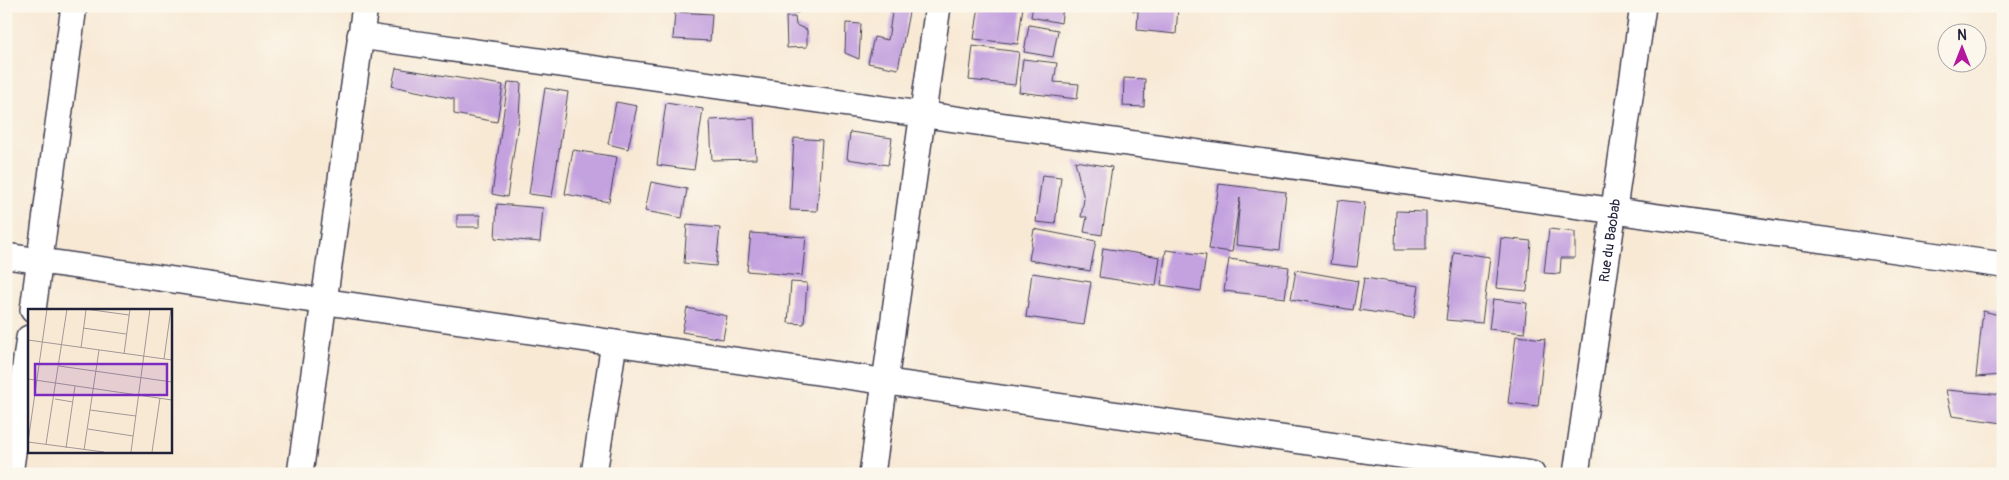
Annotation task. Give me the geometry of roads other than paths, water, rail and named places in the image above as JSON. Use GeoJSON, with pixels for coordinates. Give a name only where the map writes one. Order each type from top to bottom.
{"type":"FeatureCollection","features":[{"type":"Feature","properties":{"kind":"street"},"geometry":{"type":"LineString","coordinates":[[32,309],[74,6]]}},
{"type":"Feature","properties":{"kind":"street"},"geometry":{"type":"LineString","coordinates":[[300,474],[365,6]]}},
{"type":"Feature","properties":{"kind":"street"},"geometry":{"type":"LineString","coordinates":[[872,474],[938,6]]}},
{"type":"Feature","properties":{"kind":"street","name":"Rue du Baobab"},"geometry":{"type":"LineString","coordinates":[[1576,474],[1642,6]]}},
{"type":"Feature","properties":{"kind":"street"},"geometry":{"type":"LineString","coordinates":[[360,36],[2003,265]]}},
{"type":"Feature","properties":{"kind":"street"},"geometry":{"type":"LineString","coordinates":[[6,256],[1532,474]]}},
{"type":"Feature","properties":{"kind":"street"},"geometry":{"type":"LineString","coordinates":[[594,474],[614,343]]}},
{"type":"Feature","properties":{"kind":"street"},"geometry":{"type":"LineString","coordinates":[[10,474],[28,345]]}}]}
